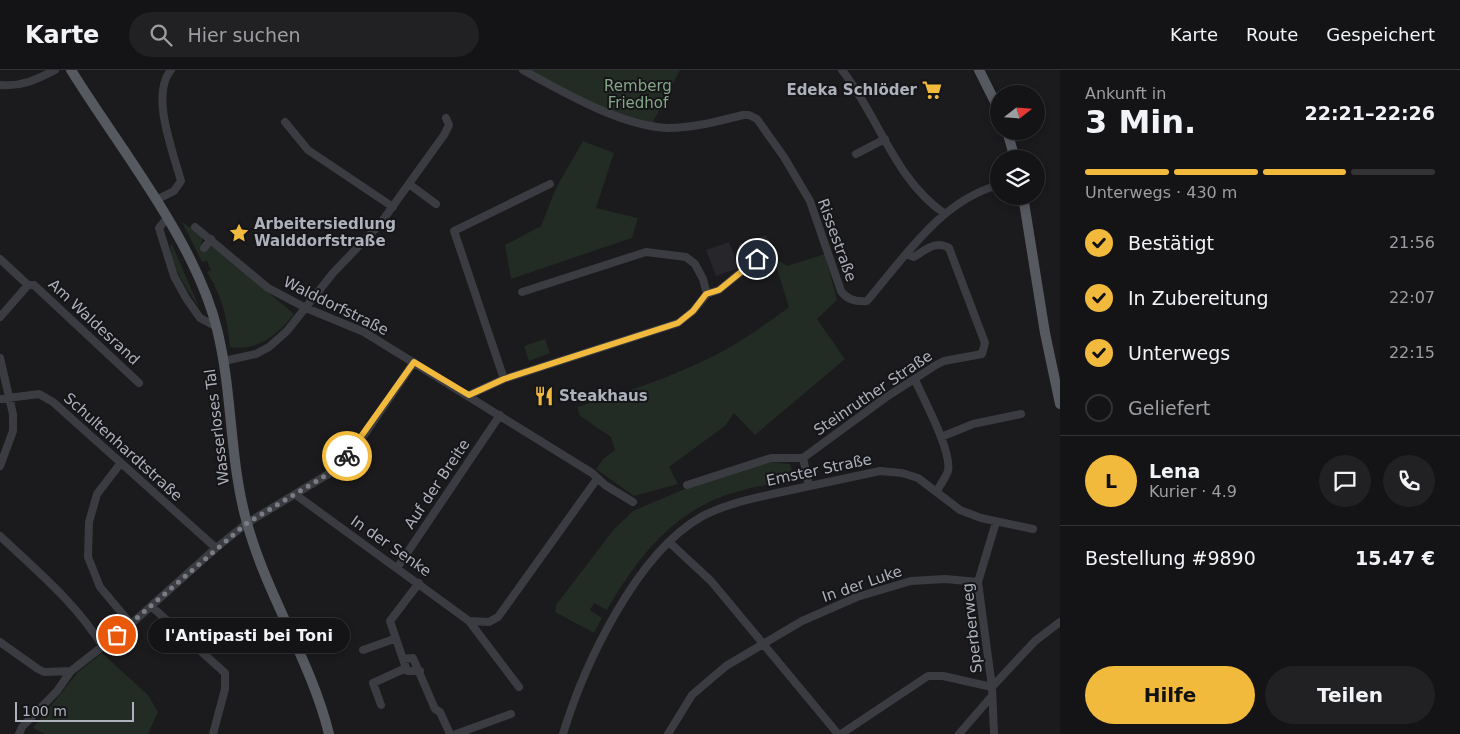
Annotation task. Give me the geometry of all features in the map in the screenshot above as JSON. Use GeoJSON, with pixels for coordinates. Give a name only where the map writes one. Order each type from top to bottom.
{"type":"FeatureCollection","features":[{"type":"Feature","properties":{"kind":"main road","name":"Wasserloses Tal"},"geometry":{"type":"LineString","coordinates":[[71,70],[167,218],[207,297],[217,328],[224,361],[235,461],[247,523],[271,592],[320,702],[329,734]]}},
{"type":"Feature","properties":{"kind":"main road"},"geometry":{"type":"LineString","coordinates":[[979,70],[990,92]]}},
{"type":"Feature","properties":{"kind":"main road"},"geometry":{"type":"LineString","coordinates":[[1024,205],[1045,333],[1060,404]]}},
{"type":"Feature","properties":{"kind":"street"},"geometry":{"type":"LineString","coordinates":[[0,85],[21,85],[55,70]]}},
{"type":"Feature","properties":{"kind":"street"},"geometry":{"type":"LineString","coordinates":[[156,200],[174,191],[181,181],[161,97],[165,76],[171,70]]}},
{"type":"Feature","properties":{"kind":"street","name":"Rissestraße"},"geometry":{"type":"LineString","coordinates":[[523,70],[589,105],[630,120],[667,128],[700,125],[749,115],[758,119],[784,156],[810,201],[840,291],[845,297],[857,302],[867,301],[907,254],[945,214],[973,194],[990,188]]}},
{"type":"Feature","properties":{"kind":"street"},"geometry":{"type":"LineString","coordinates":[[842,70],[864,100],[906,177],[928,202],[945,214]]}},
{"type":"Feature","properties":{"kind":"street"},"geometry":{"type":"LineString","coordinates":[[224,361],[256,354],[287,331],[333,273],[380,224],[393,207],[444,135],[449,125],[446,118]]}},
{"type":"Feature","properties":{"kind":"street"},"geometry":{"type":"LineString","coordinates":[[285,122],[308,150],[393,207]]}},
{"type":"Feature","properties":{"kind":"street"},"geometry":{"type":"LineString","coordinates":[[856,154],[884,139]]}},
{"type":"Feature","properties":{"kind":"street"},"geometry":{"type":"LineString","coordinates":[[409,184],[436,204]]}},
{"type":"Feature","properties":{"kind":"street"},"geometry":{"type":"LineString","coordinates":[[504,379],[454,231],[550,184]]}},
{"type":"Feature","properties":{"kind":"street"},"geometry":{"type":"LineString","coordinates":[[167,218],[159,228],[174,276],[200,318],[217,328]]}},
{"type":"Feature","properties":{"kind":"street","name":"Walddorfstraße"},"geometry":{"type":"LineString","coordinates":[[195,227],[268,288],[306,308],[364,332],[469,395],[592,473],[597,479],[633,502]]}},
{"type":"Feature","properties":{"kind":"street"},"geometry":{"type":"LineString","coordinates":[[204,248],[210,239]]}},
{"type":"Feature","properties":{"kind":"street","name":"Steinruther Straße"},"geometry":{"type":"LineString","coordinates":[[803,458],[885,398],[944,361],[982,354],[985,342],[948,248],[942,244],[935,245],[914,257],[907,254]]}},
{"type":"Feature","properties":{"kind":"street"},"geometry":{"type":"LineString","coordinates":[[469,395],[504,379],[678,323],[693,311],[706,294],[719,290],[769,249]]}},
{"type":"Feature","properties":{"kind":"street"},"geometry":{"type":"LineString","coordinates":[[522,292],[646,252],[686,257],[695,264],[703,279],[706,294]]}},
{"type":"Feature","properties":{"kind":"street","name":"Am Waldesrand"},"geometry":{"type":"LineString","coordinates":[[0,259],[28,285]]}},
{"type":"Feature","properties":{"kind":"street","name":"Am Waldesrand"},"geometry":{"type":"LineString","coordinates":[[0,317],[28,285],[34,284],[139,383]]}},
{"type":"Feature","properties":{"kind":"street"},"geometry":{"type":"LineString","coordinates":[[0,358],[13,414],[13,431],[0,466]]}},
{"type":"Feature","properties":{"kind":"street"},"geometry":{"type":"LineString","coordinates":[[19,734],[22,727],[57,691],[70,671],[131,624],[216,548],[247,523],[335,470],[358,444],[414,362]]}},
{"type":"Feature","properties":{"kind":"street"},"geometry":{"type":"LineString","coordinates":[[915,380],[941,437],[948,460],[948,471],[937,491]]}},
{"type":"Feature","properties":{"kind":"street","name":"Schultenhardtstraße"},"geometry":{"type":"LineString","coordinates":[[0,399],[39,394],[44,396],[216,548]]}},
{"type":"Feature","properties":{"kind":"street"},"geometry":{"type":"LineString","coordinates":[[941,437],[973,424],[1020,414]]}},
{"type":"Feature","properties":{"kind":"street","name":"Auf der Breite"},"geometry":{"type":"LineString","coordinates":[[397,568],[500,415]]}},
{"type":"Feature","properties":{"kind":"street"},"geometry":{"type":"LineString","coordinates":[[686,485],[771,458],[803,458],[809,486]]}},
{"type":"Feature","properties":{"kind":"street"},"geometry":{"type":"LineString","coordinates":[[120,464],[97,494],[89,522],[88,557],[100,587],[131,624]]}},
{"type":"Feature","properties":{"kind":"street","name":"Emster Straße"},"geometry":{"type":"LineString","coordinates":[[563,734],[576,694],[606,633],[628,595],[669,542],[701,518],[734,503],[880,471],[902,473],[918,478],[960,510],[996,522],[1032,529]]}},
{"type":"Feature","properties":{"kind":"street"},"geometry":{"type":"LineString","coordinates":[[469,621],[489,622],[498,617],[597,479]]}},
{"type":"Feature","properties":{"kind":"street","name":"In der Senke"},"geometry":{"type":"LineString","coordinates":[[296,495],[469,621],[519,687]]}},
{"type":"Feature","properties":{"kind":"street","name":"Sperberweg"},"geometry":{"type":"LineString","coordinates":[[994,734],[992,687],[978,582],[996,522]]}},
{"type":"Feature","properties":{"kind":"street"},"geometry":{"type":"LineString","coordinates":[[0,536],[68,600],[88,623],[103,647]]}},
{"type":"Feature","properties":{"kind":"street"},"geometry":{"type":"LineString","coordinates":[[669,542],[711,581],[839,734],[928,676],[943,676],[992,687],[1035,641],[1060,622]]}},
{"type":"Feature","properties":{"kind":"street","name":"In der Luke"},"geometry":{"type":"LineString","coordinates":[[668,734],[692,695],[726,666],[802,621],[857,597],[910,582],[945,579],[978,582]]}},
{"type":"Feature","properties":{"kind":"street"},"geometry":{"type":"LineString","coordinates":[[419,583],[391,618],[394,639],[407,671],[420,671]]}},
{"type":"Feature","properties":{"kind":"street"},"geometry":{"type":"LineString","coordinates":[[151,606],[225,673],[225,689],[213,734]]}},
{"type":"Feature","properties":{"kind":"street"},"geometry":{"type":"LineString","coordinates":[[363,650],[394,639]]}},
{"type":"Feature","properties":{"kind":"street"},"geometry":{"type":"LineString","coordinates":[[0,642],[44,672],[70,671]]}},
{"type":"Feature","properties":{"kind":"street"},"geometry":{"type":"LineString","coordinates":[[402,659],[413,658],[435,709],[440,712],[450,734]]}},
{"type":"Feature","properties":{"kind":"street"},"geometry":{"type":"LineString","coordinates":[[381,705],[374,683],[406,668]]}},
{"type":"Feature","properties":{"kind":"street"},"geometry":{"type":"LineString","coordinates":[[959,734],[991,696]]}},
{"type":"Feature","properties":{"kind":"street"},"geometry":{"type":"LineString","coordinates":[[456,734],[511,714]]}},
{"type":"Feature","properties":{"kind":"shaded area"},"geometry":{"type":"Polygon","coordinates":[[[766,235],[770,245],[744,266],[738,245],[766,235]]]}},
{"type":"Feature","properties":{"kind":"shaded area"},"geometry":{"type":"Polygon","coordinates":[[[729,242],[739,268],[716,276],[706,250],[729,242]]]}},
{"type":"Feature","properties":{"kind":"green space","name":"Remberg Friedhof"},"geometry":{"type":"Polygon","coordinates":[[[524,70],[680,70],[652,124],[589,105],[524,70]]]}},
{"type":"Feature","properties":{"kind":"green space"},"geometry":{"type":"Polygon","coordinates":[[[583,141],[614,153],[596,208],[638,218],[632,238],[511,279],[505,245],[541,226],[556,188],[583,141]]]}},
{"type":"Feature","properties":{"kind":"green space"},"geometry":{"type":"Polygon","coordinates":[[[182,222],[203,236],[200,248],[204,251],[210,246],[214,247],[294,314],[274,335],[249,347],[230,347],[223,308],[207,272],[211,270],[207,261],[202,262],[182,222]]]}},
{"type":"Feature","properties":{"kind":"green space"},"geometry":{"type":"Polygon","coordinates":[[[171,242],[200,309],[176,268],[171,250],[171,242]]]}},
{"type":"Feature","properties":{"kind":"green space"},"geometry":{"type":"Polygon","coordinates":[[[825,254],[837,300],[817,319],[845,359],[755,435],[734,413],[725,426],[669,467],[678,484],[634,496],[596,469],[603,459],[615,450],[611,437],[580,416],[577,407],[671,375],[735,344],[789,307],[773,257],[787,266],[825,254]]]}},
{"type":"Feature","properties":{"kind":"green space"},"geometry":{"type":"Polygon","coordinates":[[[545,339],[550,353],[529,361],[524,346],[545,339]]]}},
{"type":"Feature","properties":{"kind":"green space"},"geometry":{"type":"Polygon","coordinates":[[[771,462],[790,464],[794,479],[726,495],[688,514],[671,527],[643,557],[607,610],[594,603],[590,610],[602,618],[594,633],[555,612],[556,605],[614,529],[633,511],[687,488],[771,462]]]}},
{"type":"Feature","properties":{"kind":"green space"},"geometry":{"type":"Polygon","coordinates":[[[102,653],[148,695],[158,712],[148,734],[45,734],[33,728],[78,672],[102,653]]]}},
{"type":"Feature","properties":{"kind":"way so far"},"geometry":{"type":"LineString","coordinates":[[117,635],[247,523],[335,470],[347,456]]}},
{"type":"Feature","properties":{"kind":"place","name":"Edeka Schlöder"},"geometry":{"type":"Point","coordinates":[932,90]}},
{"type":"Feature","properties":{"kind":"place","name":"Arbeitersiedlung Walddorfstraße"},"geometry":{"type":"Point","coordinates":[239,233]}},
{"type":"Feature","properties":{"kind":"place","name":"Steakhaus"},"geometry":{"type":"Point","coordinates":[544,396]}},
{"type":"Feature","properties":{"kind":"place","name":"l'Antipasti bei Toni"},"geometry":{"type":"Point","coordinates":[117,635]}},
{"type":"Feature","properties":{"kind":"route"},"geometry":{"type":"LineString","coordinates":[[347,456],[358,444],[414,362],[469,395],[504,379],[678,323],[693,311],[706,294],[719,290],[757,259]]}}]}
